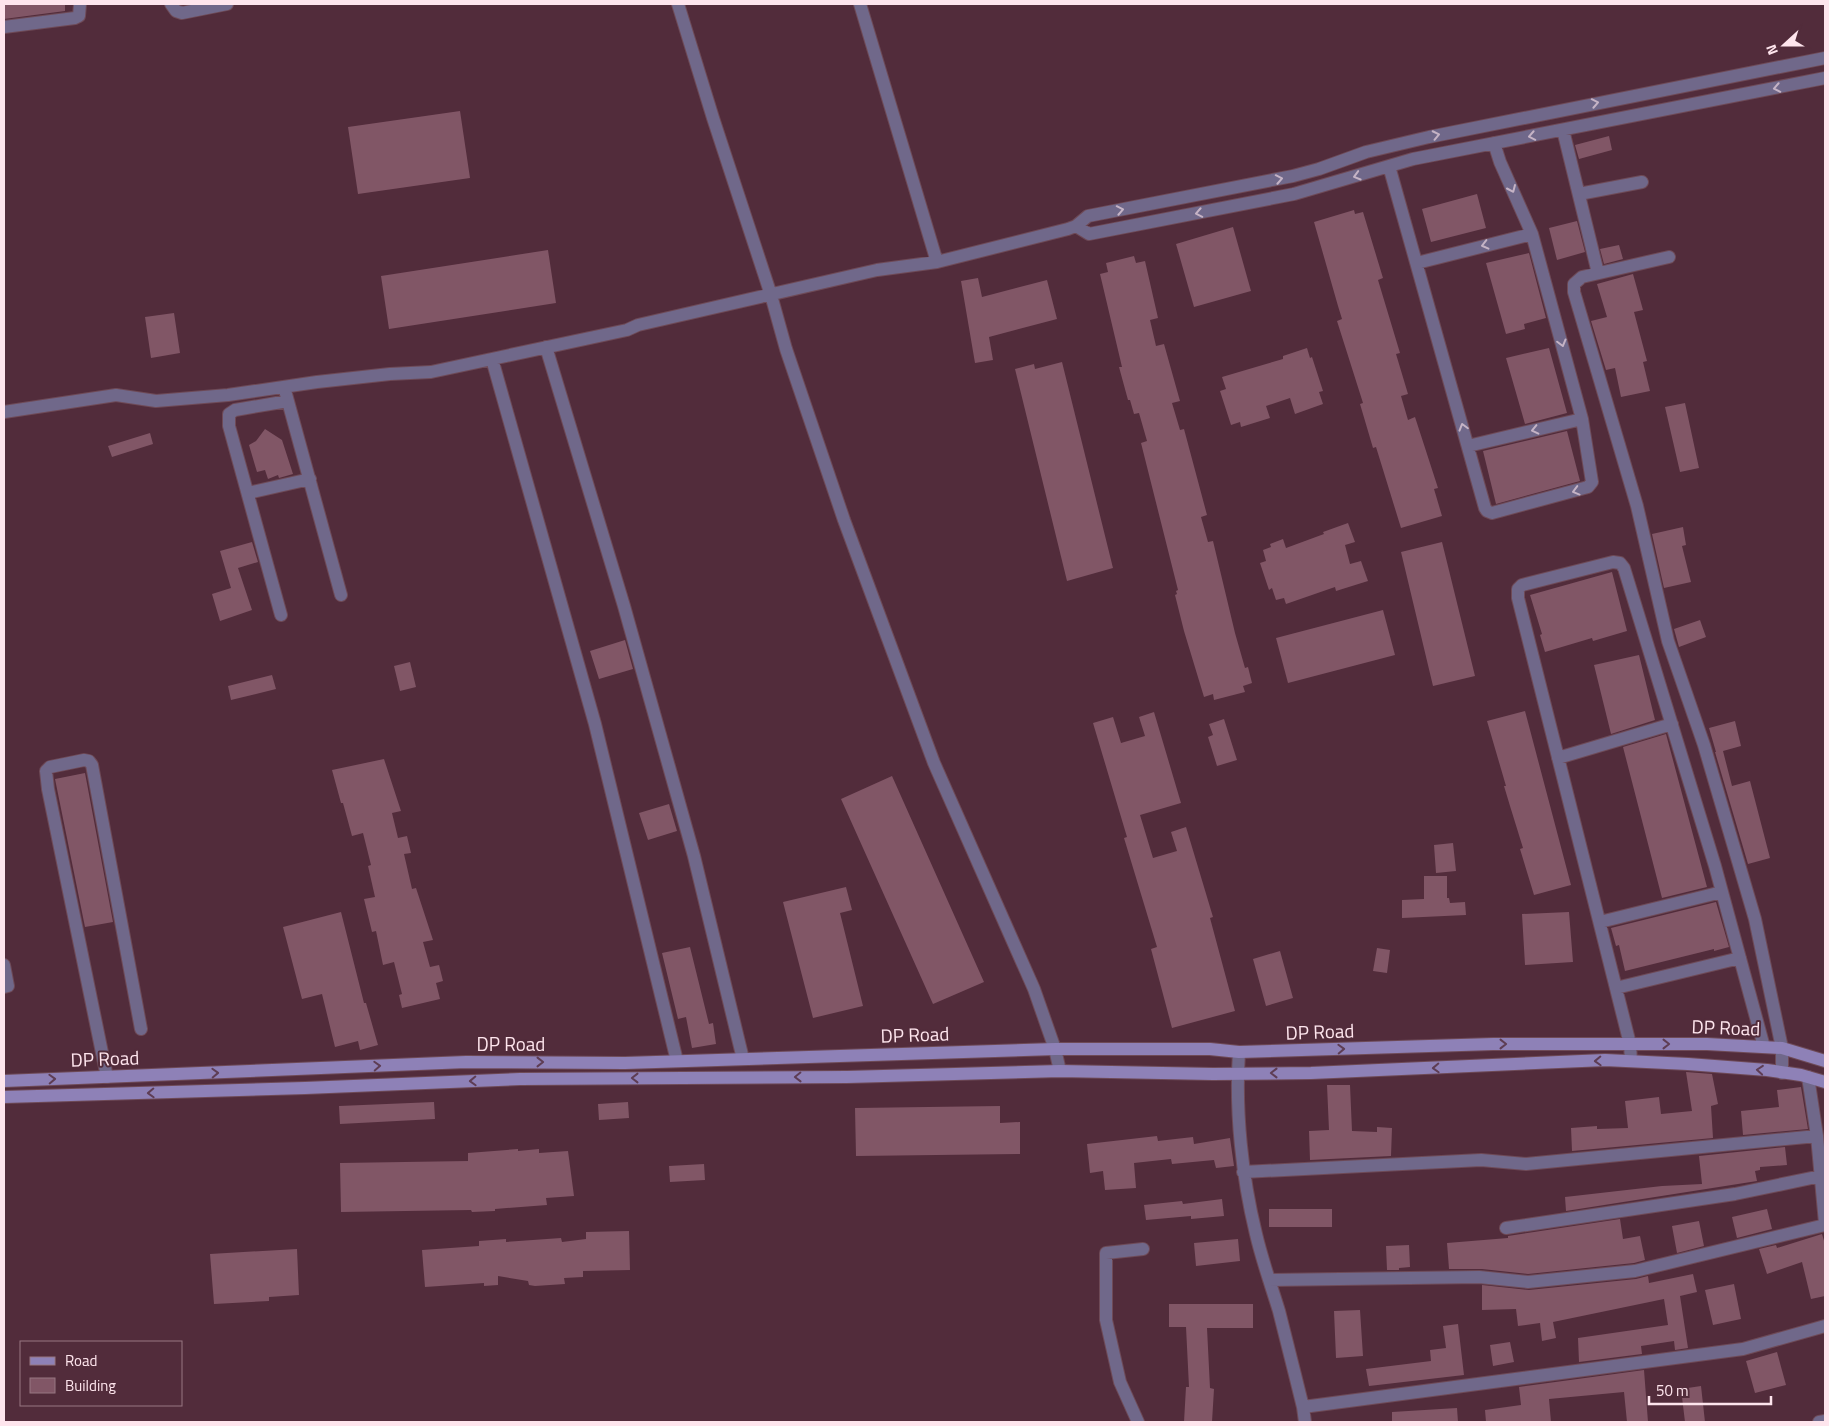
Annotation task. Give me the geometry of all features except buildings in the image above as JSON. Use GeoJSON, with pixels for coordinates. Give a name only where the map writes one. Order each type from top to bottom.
{"type":"FeatureCollection","features":[{"type":"Feature","properties":{"kind":"street"},"geometry":{"type":"LineString","coordinates":[[4,27],[75,18],[79,16],[80,4]]}},
{"type":"Feature","properties":{"kind":"street"},"geometry":{"type":"LineString","coordinates":[[171,4],[176,11],[182,13],[227,4]]}},
{"type":"Feature","properties":{"kind":"street"},"geometry":{"type":"LineString","coordinates":[[678,4],[771,295],[786,349],[844,520],[934,763],[1034,989],[1055,1049],[1060,1071]]}},
{"type":"Feature","properties":{"kind":"street"},"geometry":{"type":"LineString","coordinates":[[860,4],[937,262]]}},
{"type":"Feature","properties":{"kind":"street"},"geometry":{"type":"LineString","coordinates":[[4,412],[116,395],[156,401],[228,395],[381,375],[431,372],[627,330],[638,325],[877,270],[937,262],[1076,226],[1088,216],[1293,176],[1366,152],[1429,137],[1825,58]]}},
{"type":"Feature","properties":{"kind":"street"},"geometry":{"type":"LineString","coordinates":[[1076,226],[1089,234],[1294,194],[1413,159],[1825,78]]}},
{"type":"Feature","properties":{"kind":"street"},"geometry":{"type":"LineString","coordinates":[[1563,130],[1598,273]]}},
{"type":"Feature","properties":{"kind":"street"},"geometry":{"type":"LineString","coordinates":[[1389,166],[1485,508],[1492,513],[1590,486],[1592,482],[1582,419],[1532,234],[1500,162],[1494,143]]}},
{"type":"Feature","properties":{"kind":"street"},"geometry":{"type":"LineString","coordinates":[[1579,194],[1642,182]]}},
{"type":"Feature","properties":{"kind":"street"},"geometry":{"type":"LineString","coordinates":[[1416,262],[1532,234]]}},
{"type":"Feature","properties":{"kind":"street"},"geometry":{"type":"LineString","coordinates":[[1669,257],[1582,277],[1574,284],[1574,292],[1637,506],[1668,641],[1704,745],[1755,919],[1782,1048],[1782,1072]]}},
{"type":"Feature","properties":{"kind":"street"},"geometry":{"type":"LineString","coordinates":[[546,347],[624,606],[692,846],[743,1059]]}},
{"type":"Feature","properties":{"kind":"street"},"geometry":{"type":"LineString","coordinates":[[492,359],[595,724],[677,1061]]}},
{"type":"Feature","properties":{"kind":"street"},"geometry":{"type":"LineString","coordinates":[[284,387],[341,595]]}},
{"type":"Feature","properties":{"kind":"street"},"geometry":{"type":"LineString","coordinates":[[282,615],[230,426],[229,414],[235,410],[288,401]]}},
{"type":"Feature","properties":{"kind":"street"},"geometry":{"type":"LineString","coordinates":[[1468,446],[1582,419]]}},
{"type":"Feature","properties":{"kind":"street"},"geometry":{"type":"LineString","coordinates":[[248,493],[310,479]]}},
{"type":"Feature","properties":{"kind":"street"},"geometry":{"type":"LineString","coordinates":[[1631,1062],[1630,1044],[1518,598],[1518,589],[1522,586],[1613,562],[1620,564],[1624,568],[1722,892],[1764,1047]]}},
{"type":"Feature","properties":{"kind":"street"},"geometry":{"type":"LineString","coordinates":[[1558,758],[1672,724]]}},
{"type":"Feature","properties":{"kind":"street"},"geometry":{"type":"LineString","coordinates":[[107,1077],[48,789],[46,772],[50,767],[84,760],[89,761],[92,765],[141,1029]]}},
{"type":"Feature","properties":{"kind":"street"},"geometry":{"type":"LineString","coordinates":[[1600,922],[1722,892]]}},
{"type":"Feature","properties":{"kind":"street"},"geometry":{"type":"LineString","coordinates":[[1616,988],[1740,958]]}},
{"type":"Feature","properties":{"kind":"street"},"geometry":{"type":"LineString","coordinates":[[4,965],[8,986],[4,987]]}},
{"type":"Feature","properties":{"kind":"street","name":"DP Road"},"geometry":{"type":"LineString","coordinates":[[4,1081],[466,1062],[625,1063],[1055,1049],[1210,1049],[1239,1052],[1479,1045],[1707,1044],[1782,1048],[1825,1061]]}},
{"type":"Feature","properties":{"kind":"street"},"geometry":{"type":"LineString","coordinates":[[1479,1045],[1482,1066]]}},
{"type":"Feature","properties":{"kind":"street"},"geometry":{"type":"LineString","coordinates":[[1239,1052],[1238,1073],[1243,1172],[1256,1235],[1303,1407],[1305,1422]]}},
{"type":"Feature","properties":{"kind":"street","name":"DP Road"},"geometry":{"type":"LineString","coordinates":[[4,1097],[520,1079],[847,1077],[1060,1071],[1311,1073],[1605,1060],[1688,1064],[1782,1072],[1825,1082]]}},
{"type":"Feature","properties":{"kind":"street"},"geometry":{"type":"LineString","coordinates":[[1269,1280],[1479,1277],[1528,1282],[1635,1271],[1825,1224],[1817,1136],[1808,1077]]}},
{"type":"Feature","properties":{"kind":"street"},"geometry":{"type":"LineString","coordinates":[[1243,1172],[1481,1160],[1526,1164],[1817,1136]]}},
{"type":"Feature","properties":{"kind":"street"},"geometry":{"type":"LineString","coordinates":[[1506,1228],[1735,1194],[1821,1176]]}},
{"type":"Feature","properties":{"kind":"street"},"geometry":{"type":"LineString","coordinates":[[1138,1422],[1120,1382],[1106,1320],[1106,1253],[1143,1249]]}},
{"type":"Feature","properties":{"kind":"street"},"geometry":{"type":"LineString","coordinates":[[1303,1407],[1743,1349],[1825,1326]]}},
{"type":"Feature","properties":{"kind":"street"},"geometry":{"type":"LineString","coordinates":[[1819,1422],[1825,1421]]}}]}
